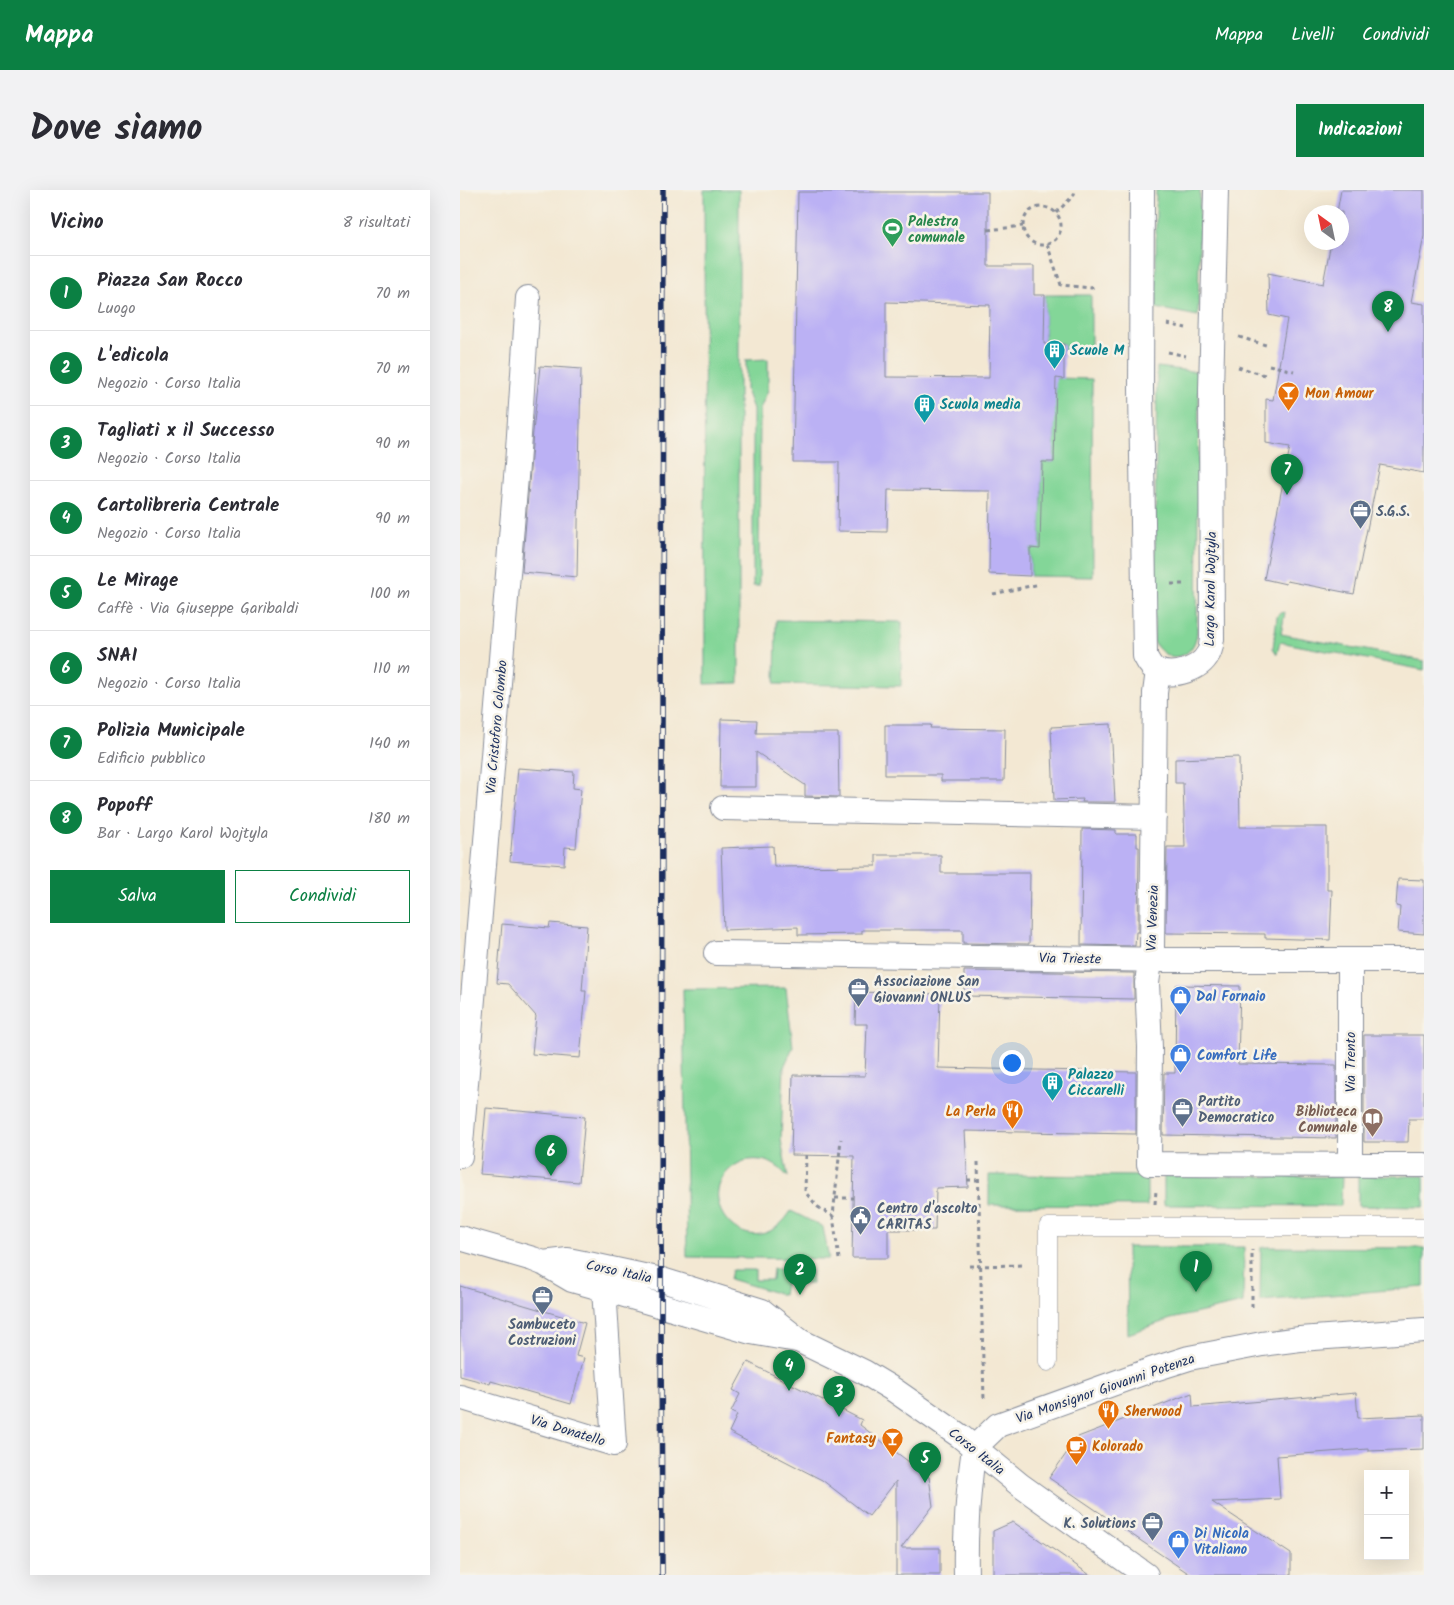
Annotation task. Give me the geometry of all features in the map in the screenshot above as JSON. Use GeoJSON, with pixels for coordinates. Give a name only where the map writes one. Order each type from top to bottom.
{"type":"FeatureCollection","features":[{"type":"Feature","properties":{"kind":"street"},"geometry":{"type":"LineString","coordinates":[[1142,190],[1141,389],[1145,656],[1150,665],[1158,671]]}},
{"type":"Feature","properties":{"kind":"street","name":"Largo Karol Wojtyla"},"geometry":{"type":"LineString","coordinates":[[1158,671],[1175,674],[1196,666],[1210,652],[1212,639],[1211,390],[1216,190]]}},
{"type":"Feature","properties":{"kind":"street","name":"Via Cristoforo Colombo"},"geometry":{"type":"LineString","coordinates":[[460,1156],[516,475],[528,298]]}},
{"type":"Feature","properties":{"kind":"street","name":"Via Venezia"},"geometry":{"type":"LineString","coordinates":[[1158,671],[1154,692],[1152,947],[1147,983],[1150,1048],[1149,1164],[1350,1164]]}},
{"type":"Feature","properties":{"kind":"street"},"geometry":{"type":"LineString","coordinates":[[723,808],[1154,817]]}},
{"type":"Feature","properties":{"kind":"street","name":"Via Trieste"},"geometry":{"type":"LineString","coordinates":[[716,953],[1150,960],[1424,960]]}},
{"type":"Feature","properties":{"kind":"street","name":"Via Trento"},"geometry":{"type":"LineString","coordinates":[[1350,960],[1350,1164]]}},
{"type":"Feature","properties":{"kind":"street"},"geometry":{"type":"LineString","coordinates":[[1350,1164],[1424,1165]]}},
{"type":"Feature","properties":{"kind":"street"},"geometry":{"type":"LineString","coordinates":[[1048,1362],[1048,1226],[1424,1227]]}},
{"type":"Feature","properties":{"kind":"street","name":"Corso Italia"},"geometry":{"type":"LineString","coordinates":[[460,1238],[543,1263],[572,1280],[604,1290],[751,1332],[800,1341]]}},
{"type":"Feature","properties":{"kind":"street","name":"Corso Italia"},"geometry":{"type":"LineString","coordinates":[[543,1263],[568,1260],[662,1280],[762,1311],[800,1341],[864,1372],[894,1390],[974,1448],[1020,1485],[1146,1575]]}},
{"type":"Feature","properties":{"kind":"street","name":"Via Donatello"},"geometry":{"type":"LineString","coordinates":[[460,1397],[614,1444],[604,1290]]}},
{"type":"Feature","properties":{"kind":"street","name":"Via Monsignor Giovanni Potenza"},"geometry":{"type":"LineString","coordinates":[[974,1448],[998,1425],[1189,1358],[1291,1340],[1424,1330]]}},
{"type":"Feature","properties":{"kind":"street"},"geometry":{"type":"LineString","coordinates":[[966,1575],[965,1538],[974,1448]]}},
{"type":"Feature","properties":{"kind":"path"},"geometry":{"type":"LineString","coordinates":[[1056,213],[1074,195],[1075,190]]}},
{"type":"Feature","properties":{"kind":"path"},"geometry":{"type":"LineString","coordinates":[[1045,208],[1056,213],[1061,225],[1054,242],[1036,244],[1026,237],[1023,226],[1033,210],[1045,208]]}},
{"type":"Feature","properties":{"kind":"path"},"geometry":{"type":"LineString","coordinates":[[988,230],[1023,226]]}},
{"type":"Feature","properties":{"kind":"path"},"geometry":{"type":"LineString","coordinates":[[1047,244],[1062,285],[1092,288],[1097,286]]}},
{"type":"Feature","properties":{"kind":"path"},"geometry":{"type":"LineString","coordinates":[[1160,323],[1187,328]]}},
{"type":"Feature","properties":{"kind":"path"},"geometry":{"type":"LineString","coordinates":[[1235,336],[1269,346]]}},
{"type":"Feature","properties":{"kind":"path"},"geometry":{"type":"LineString","coordinates":[[1161,351],[1187,356]]}},
{"type":"Feature","properties":{"kind":"path"},"geometry":{"type":"LineString","coordinates":[[1269,366],[1294,371]]}},
{"type":"Feature","properties":{"kind":"path"},"geometry":{"type":"LineString","coordinates":[[1236,367],[1268,376]]}},
{"type":"Feature","properties":{"kind":"path"},"geometry":{"type":"LineString","coordinates":[[993,594],[1040,584]]}},
{"type":"Feature","properties":{"kind":"path"},"geometry":{"type":"LineString","coordinates":[[1164,584],[1189,584]]}},
{"type":"Feature","properties":{"kind":"path"},"geometry":{"type":"LineString","coordinates":[[839,1259],[833,1216],[841,1139]]}},
{"type":"Feature","properties":{"kind":"path"},"geometry":{"type":"LineString","coordinates":[[806,1156],[805,1192],[818,1207],[833,1216]]}},
{"type":"Feature","properties":{"kind":"path"},"geometry":{"type":"LineString","coordinates":[[978,1162],[984,1401]]}},
{"type":"Feature","properties":{"kind":"path"},"geometry":{"type":"LineString","coordinates":[[967,1180],[978,1180]]}},
{"type":"Feature","properties":{"kind":"path"},"geometry":{"type":"LineString","coordinates":[[835,1198],[853,1198]]}},
{"type":"Feature","properties":{"kind":"path"},"geometry":{"type":"LineString","coordinates":[[1252,1247],[1252,1306]]}},
{"type":"Feature","properties":{"kind":"path"},"geometry":{"type":"LineString","coordinates":[[969,1266],[1048,1265]]}},
{"type":"Feature","properties":{"kind":"green space"},"geometry":{"type":"Polygon","coordinates":[[[704,190],[739,190],[739,683],[705,684],[704,190]]]}},
{"type":"Feature","properties":{"kind":"green space"},"geometry":{"type":"Polygon","coordinates":[[[1156,190],[1200,190],[1198,316],[1156,308],[1156,190]]]}},
{"type":"Feature","properties":{"kind":"green space"},"geometry":{"type":"Polygon","coordinates":[[[1045,295],[1091,295],[1091,352],[1064,351],[1064,344],[1044,344],[1045,295]]]}},
{"type":"Feature","properties":{"kind":"green space"},"geometry":{"type":"Polygon","coordinates":[[[768,359],[768,390],[760,409],[759,586],[753,586],[753,409],[746,390],[746,360],[768,359]]]}},
{"type":"Feature","properties":{"kind":"green space"},"geometry":{"type":"Polygon","coordinates":[[[1157,367],[1199,372],[1197,632],[1191,648],[1180,656],[1173,657],[1159,650],[1154,642],[1157,367]]]}},
{"type":"Feature","properties":{"kind":"green space"},"geometry":{"type":"Polygon","coordinates":[[[1055,378],[1092,379],[1093,577],[1030,576],[1030,548],[1040,548],[1042,462],[1054,462],[1055,378]]]}},
{"type":"Feature","properties":{"kind":"green space"},"geometry":{"type":"Polygon","coordinates":[[[1285,612],[1281,634],[1424,661],[1424,670],[1280,642],[1277,654],[1273,648],[1277,617],[1279,613],[1285,612]]]}},
{"type":"Feature","properties":{"kind":"green space"},"geometry":{"type":"Polygon","coordinates":[[[776,620],[902,622],[901,686],[775,684],[776,620]]]}},
{"type":"Feature","properties":{"kind":"green space"},"geometry":{"type":"Polygon","coordinates":[[[786,988],[793,1047],[784,1067],[781,1140],[788,1177],[775,1165],[766,1161],[743,1161],[729,1170],[720,1184],[718,1200],[723,1214],[732,1226],[745,1233],[760,1234],[776,1227],[791,1211],[823,1227],[829,1259],[687,1257],[683,989],[786,988]]]}},
{"type":"Feature","properties":{"kind":"green space"},"geometry":{"type":"Polygon","coordinates":[[[989,1175],[1147,1176],[1147,1206],[989,1205],[989,1175]]]}},
{"type":"Feature","properties":{"kind":"green space"},"geometry":{"type":"Polygon","coordinates":[[[1164,1176],[1342,1177],[1341,1206],[1164,1205],[1164,1176]]]}},
{"type":"Feature","properties":{"kind":"green space"},"geometry":{"type":"Polygon","coordinates":[[[1358,1176],[1424,1176],[1424,1207],[1358,1206],[1358,1176]]]}},
{"type":"Feature","properties":{"kind":"green space"},"geometry":{"type":"Polygon","coordinates":[[[1127,1247],[1244,1247],[1243,1303],[1171,1319],[1128,1334],[1127,1247]]]}},
{"type":"Feature","properties":{"kind":"green space"},"geometry":{"type":"Polygon","coordinates":[[[1261,1247],[1424,1248],[1424,1287],[1260,1301],[1261,1247]]]}},
{"type":"Feature","properties":{"kind":"green space"},"geometry":{"type":"Polygon","coordinates":[[[773,1269],[811,1270],[812,1284],[785,1283],[783,1295],[730,1279],[732,1270],[755,1270],[755,1280],[772,1280],[773,1269]]]}},
{"type":"Feature","properties":{"kind":"building"},"geometry":{"type":"Polygon","coordinates":[[[1341,190],[1424,190],[1424,236],[1411,302],[1424,304],[1424,473],[1380,465],[1354,594],[1287,581],[1286,584],[1264,579],[1290,447],[1266,443],[1266,399],[1273,400],[1287,319],[1269,315],[1268,273],[1323,284],[1329,250],[1349,250],[1349,205],[1338,205],[1341,190]]]}},
{"type":"Feature","properties":{"kind":"building","name":"Scuola media"},"geometry":{"type":"Polygon","coordinates":[[[798,192],[988,192],[988,266],[1034,266],[1034,295],[1045,295],[1044,344],[1064,344],[1064,379],[1056,378],[1054,462],[1042,462],[1040,549],[1030,548],[1030,576],[989,574],[990,491],[888,490],[887,532],[838,531],[839,462],[793,462],[798,192]],[[886,302],[886,377],[989,378],[990,305],[886,302]]]}},
{"type":"Feature","properties":{"kind":"building"},"geometry":{"type":"Polygon","coordinates":[[[540,366],[581,369],[577,577],[522,572],[540,366]]]}},
{"type":"Feature","properties":{"kind":"building"},"geometry":{"type":"Polygon","coordinates":[[[721,719],[757,720],[756,733],[838,733],[839,797],[805,796],[805,785],[756,752],[756,787],[720,787],[721,719]]]}},
{"type":"Feature","properties":{"kind":"building"},"geometry":{"type":"Polygon","coordinates":[[[1111,724],[1115,802],[1082,802],[1083,799],[1054,800],[1051,727],[1111,724]]]}},
{"type":"Feature","properties":{"kind":"building"},"geometry":{"type":"Polygon","coordinates":[[[885,725],[931,725],[930,728],[1005,729],[1004,781],[941,781],[941,775],[885,775],[885,725]]]}},
{"type":"Feature","properties":{"kind":"building"},"geometry":{"type":"Polygon","coordinates":[[[1239,757],[1240,827],[1327,827],[1327,890],[1332,890],[1330,940],[1265,938],[1265,934],[1166,933],[1167,847],[1185,847],[1183,783],[1175,783],[1175,759],[1239,757]]]}},
{"type":"Feature","properties":{"kind":"building"},"geometry":{"type":"Polygon","coordinates":[[[518,768],[574,772],[573,788],[581,789],[576,848],[565,847],[564,865],[510,861],[518,768]]]}},
{"type":"Feature","properties":{"kind":"building"},"geometry":{"type":"Polygon","coordinates":[[[1082,829],[1116,830],[1116,834],[1137,834],[1137,847],[1139,847],[1138,932],[1136,932],[1135,946],[1081,945],[1082,829]]]}},
{"type":"Feature","properties":{"kind":"building"},"geometry":{"type":"Polygon","coordinates":[[[773,846],[774,867],[876,866],[876,855],[941,855],[941,873],[1030,873],[1029,944],[963,943],[963,930],[862,930],[862,934],[798,935],[798,927],[724,930],[721,848],[773,846]]]}},
{"type":"Feature","properties":{"kind":"building"},"geometry":{"type":"Polygon","coordinates":[[[1398,879],[1424,880],[1424,934],[1398,932],[1400,907],[1396,906],[1398,879]]]}},
{"type":"Feature","properties":{"kind":"building"},"geometry":{"type":"Polygon","coordinates":[[[550,923],[587,926],[582,991],[586,991],[580,1058],[532,1054],[536,1016],[508,984],[497,983],[502,924],[549,928],[550,923]]]}},
{"type":"Feature","properties":{"kind":"building"},"geometry":{"type":"Polygon","coordinates":[[[964,971],[1134,973],[1134,999],[964,996],[964,971]]]}},
{"type":"Feature","properties":{"kind":"building"},"geometry":{"type":"Polygon","coordinates":[[[1176,985],[1240,986],[1238,1064],[1336,1065],[1336,1138],[1163,1135],[1164,1073],[1175,1073],[1176,985]]]}},
{"type":"Feature","properties":{"kind":"building"},"geometry":{"type":"Polygon","coordinates":[[[856,992],[940,994],[938,1068],[1136,1072],[1136,1134],[965,1131],[968,1187],[936,1188],[935,1230],[888,1230],[888,1258],[852,1258],[854,1156],[791,1155],[793,1075],[865,1076],[867,1024],[855,1024],[856,992]]]}},
{"type":"Feature","properties":{"kind":"building"},"geometry":{"type":"Polygon","coordinates":[[[1364,1035],[1424,1035],[1424,1119],[1409,1119],[1408,1142],[1364,1142],[1364,1035]]]}},
{"type":"Feature","properties":{"kind":"building"},"geometry":{"type":"Polygon","coordinates":[[[486,1108],[585,1117],[579,1182],[480,1174],[486,1108]]]}},
{"type":"Feature","properties":{"kind":"building"},"geometry":{"type":"Polygon","coordinates":[[[460,1286],[585,1323],[576,1356],[584,1358],[571,1404],[491,1381],[490,1384],[460,1376],[460,1286]]]}},
{"type":"Feature","properties":{"kind":"building"},"geometry":{"type":"Polygon","coordinates":[[[748,1362],[862,1420],[860,1425],[929,1477],[933,1506],[901,1548],[940,1548],[940,1575],[896,1575],[896,1481],[869,1516],[822,1480],[729,1432],[737,1415],[731,1412],[740,1394],[733,1390],[748,1362]]]}},
{"type":"Feature","properties":{"kind":"building"},"geometry":{"type":"Polygon","coordinates":[[[1192,1393],[1193,1407],[1356,1393],[1358,1418],[1424,1415],[1424,1449],[1368,1451],[1368,1449],[1277,1456],[1280,1499],[1212,1502],[1291,1554],[1291,1575],[1191,1575],[1049,1478],[1078,1437],[1192,1393]]]}},
{"type":"Feature","properties":{"kind":"building"},"geometry":{"type":"Polygon","coordinates":[[[1013,1522],[1090,1575],[993,1575],[993,1531],[1013,1522]]]}},
{"type":"Feature","properties":{"kind":"railway"},"geometry":{"type":"LineString","coordinates":[[662,1575],[663,190]]}},
{"type":"Feature","properties":{"kind":"place","name":"Palestra comunale"},"geometry":{"type":"Point","coordinates":[892,248]}},
{"type":"Feature","properties":{"kind":"place","name":"Popoff"},"geometry":{"type":"Point","coordinates":[1388,332]}},
{"type":"Feature","properties":{"kind":"place","name":"Scuole M"},"geometry":{"type":"Point","coordinates":[1054,369]}},
{"type":"Feature","properties":{"kind":"place","name":"Mon Amour"},"geometry":{"type":"Point","coordinates":[1289,412]}},
{"type":"Feature","properties":{"kind":"place","name":"Scuola media"},"geometry":{"type":"Point","coordinates":[924,423]}},
{"type":"Feature","properties":{"kind":"place","name":"Polizia Municipale"},"geometry":{"type":"Point","coordinates":[1287,495]}},
{"type":"Feature","properties":{"kind":"place","name":"S.G.S."},"geometry":{"type":"Point","coordinates":[1360,530]}},
{"type":"Feature","properties":{"kind":"place","name":"Associazione San Giovanni ONLUS"},"geometry":{"type":"Point","coordinates":[858,1008]}},
{"type":"Feature","properties":{"kind":"place","name":"Dal Fornaio"},"geometry":{"type":"Point","coordinates":[1180,1015]}},
{"type":"Feature","properties":{"kind":"place","name":"Comfort Life"},"geometry":{"type":"Point","coordinates":[1181,1074]}},
{"type":"Feature","properties":{"kind":"place","name":"Palazzo Ciccarelli"},"geometry":{"type":"Point","coordinates":[1052,1101]}},
{"type":"Feature","properties":{"kind":"place","name":"Partito Democratico"},"geometry":{"type":"Point","coordinates":[1182,1128]}},
{"type":"Feature","properties":{"kind":"place","name":"La Perla"},"geometry":{"type":"Point","coordinates":[1012,1130]}},
{"type":"Feature","properties":{"kind":"place","name":"Biblioteca Comunale"},"geometry":{"type":"Point","coordinates":[1373,1138]}},
{"type":"Feature","properties":{"kind":"place","name":"SNAI"},"geometry":{"type":"Point","coordinates":[551,1176]}},
{"type":"Feature","properties":{"kind":"place","name":"Centro d'ascolto CARITAS"},"geometry":{"type":"Point","coordinates":[861,1235]}},
{"type":"Feature","properties":{"kind":"place","name":"Piazza San Rocco"},"geometry":{"type":"Point","coordinates":[1196,1292]}},
{"type":"Feature","properties":{"kind":"place","name":"L'edicola"},"geometry":{"type":"Point","coordinates":[800,1295]}},
{"type":"Feature","properties":{"kind":"place","name":"Sambuceto Costruzioni"},"geometry":{"type":"Point","coordinates":[542,1315]}},
{"type":"Feature","properties":{"kind":"place","name":"Cartolibreria Centrale"},"geometry":{"type":"Point","coordinates":[789,1391]}},
{"type":"Feature","properties":{"kind":"place","name":"Tagliati x il Successo"},"geometry":{"type":"Point","coordinates":[839,1417]}},
{"type":"Feature","properties":{"kind":"place","name":"Sherwood"},"geometry":{"type":"Point","coordinates":[1108,1430]}},
{"type":"Feature","properties":{"kind":"place","name":"Fantasy"},"geometry":{"type":"Point","coordinates":[892,1457]}},
{"type":"Feature","properties":{"kind":"place","name":"Kolorado"},"geometry":{"type":"Point","coordinates":[1076,1465]}},
{"type":"Feature","properties":{"kind":"place","name":"Le Mirage"},"geometry":{"type":"Point","coordinates":[925,1483]}},
{"type":"Feature","properties":{"kind":"place","name":"K. Solutions"},"geometry":{"type":"Point","coordinates":[1152,1542]}},
{"type":"Feature","properties":{"kind":"place","name":"Di Nicola Vitaliano"},"geometry":{"type":"Point","coordinates":[1178,1560]}}]}
